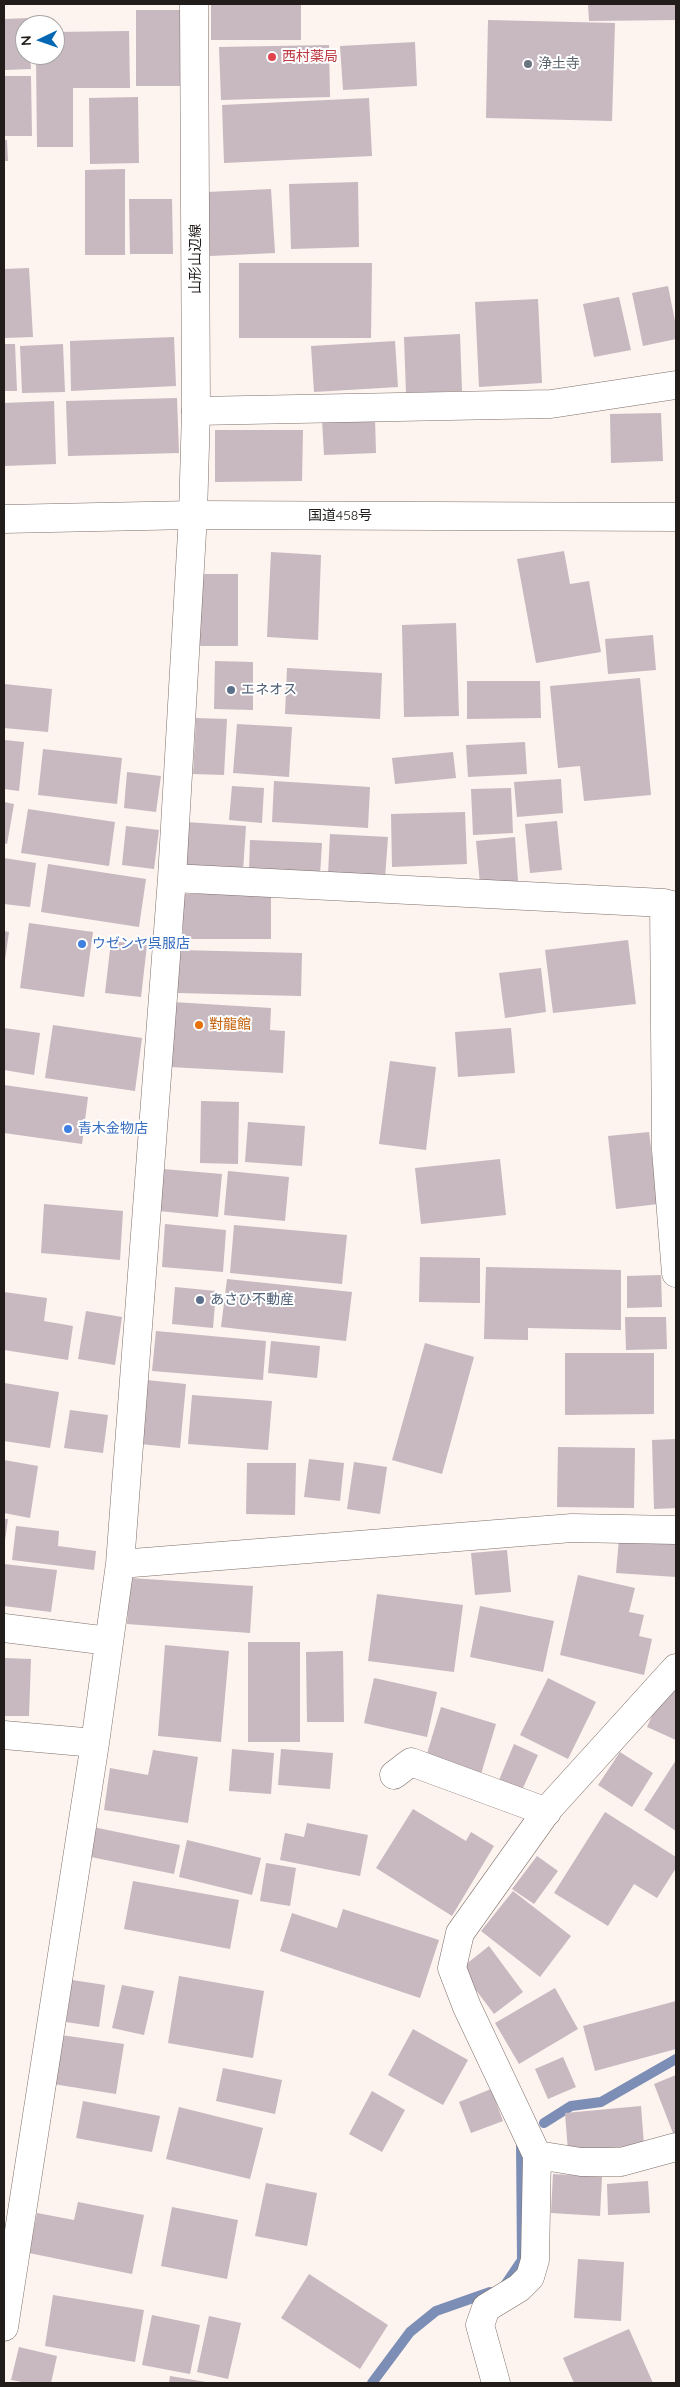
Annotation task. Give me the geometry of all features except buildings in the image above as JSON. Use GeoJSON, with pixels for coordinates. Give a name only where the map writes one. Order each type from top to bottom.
{"type":"FeatureCollection","features":[{"type":"Feature","properties":{"kind":"main road","name":"山形山辺線"},"geometry":{"type":"LineString","coordinates":[[4,2327],[11,2229],[96,1743],[120,1564],[172,878],[193,515],[196,411],[194,4]]}},
{"type":"Feature","properties":{"kind":"main road"},"geometry":{"type":"LineString","coordinates":[[196,411],[551,404],[676,385]]}},
{"type":"Feature","properties":{"kind":"main road","name":"国道458号"},"geometry":{"type":"LineString","coordinates":[[4,519],[193,515],[676,517]]}},
{"type":"Feature","properties":{"kind":"main road"},"geometry":{"type":"LineString","coordinates":[[172,878],[670,905],[666,1150],[676,1273]]}},
{"type":"Feature","properties":{"kind":"main road"},"geometry":{"type":"LineString","coordinates":[[120,1564],[572,1528],[676,1530]]}},
{"type":"Feature","properties":{"kind":"main road"},"geometry":{"type":"LineString","coordinates":[[4,1628],[109,1641]]}},
{"type":"Feature","properties":{"kind":"main road"},"geometry":{"type":"LineString","coordinates":[[496,2383],[480,2325],[486,2308],[519,2288],[530,2277],[535,2260],[536,2155],[467,2007],[452,1968],[460,1934],[547,1812],[676,1668]]}},
{"type":"Feature","properties":{"kind":"main road"},"geometry":{"type":"LineString","coordinates":[[4,1735],[96,1743]]}},
{"type":"Feature","properties":{"kind":"main road"},"geometry":{"type":"LineString","coordinates":[[394,1775],[411,1762],[547,1812]]}},
{"type":"Feature","properties":{"kind":"main road"},"geometry":{"type":"LineString","coordinates":[[536,2155],[581,2162],[621,2162],[676,2147]]}},
{"type":"Feature","properties":{"kind":"waterway"},"geometry":{"type":"LineString","coordinates":[[544,2123],[571,2106],[601,2102],[676,2059]]}},
{"type":"Feature","properties":{"kind":"waterway"},"geometry":{"type":"LineString","coordinates":[[505,2285],[522,2260],[521,2142]]}},
{"type":"Feature","properties":{"kind":"waterway"},"geometry":{"type":"LineString","coordinates":[[372,2383],[410,2332],[436,2311],[490,2292]]}},
{"type":"Feature","properties":{"kind":"place","name":"西村薬局"},"geometry":{"type":"Point","coordinates":[272,57]}},
{"type":"Feature","properties":{"kind":"place","name":"浄土寺"},"geometry":{"type":"Point","coordinates":[528,64]}},
{"type":"Feature","properties":{"kind":"place","name":"エネオス"},"geometry":{"type":"Point","coordinates":[231,690]}},
{"type":"Feature","properties":{"kind":"place","name":"ウゼンヤ呉服店"},"geometry":{"type":"Point","coordinates":[82,944]}},
{"type":"Feature","properties":{"kind":"place","name":"對龍館"},"geometry":{"type":"Point","coordinates":[199,1025]}},
{"type":"Feature","properties":{"kind":"place","name":"青木金物店"},"geometry":{"type":"Point","coordinates":[68,1129]}},
{"type":"Feature","properties":{"kind":"place","name":"あさひ不動産"},"geometry":{"type":"Point","coordinates":[200,1300]}}]}
